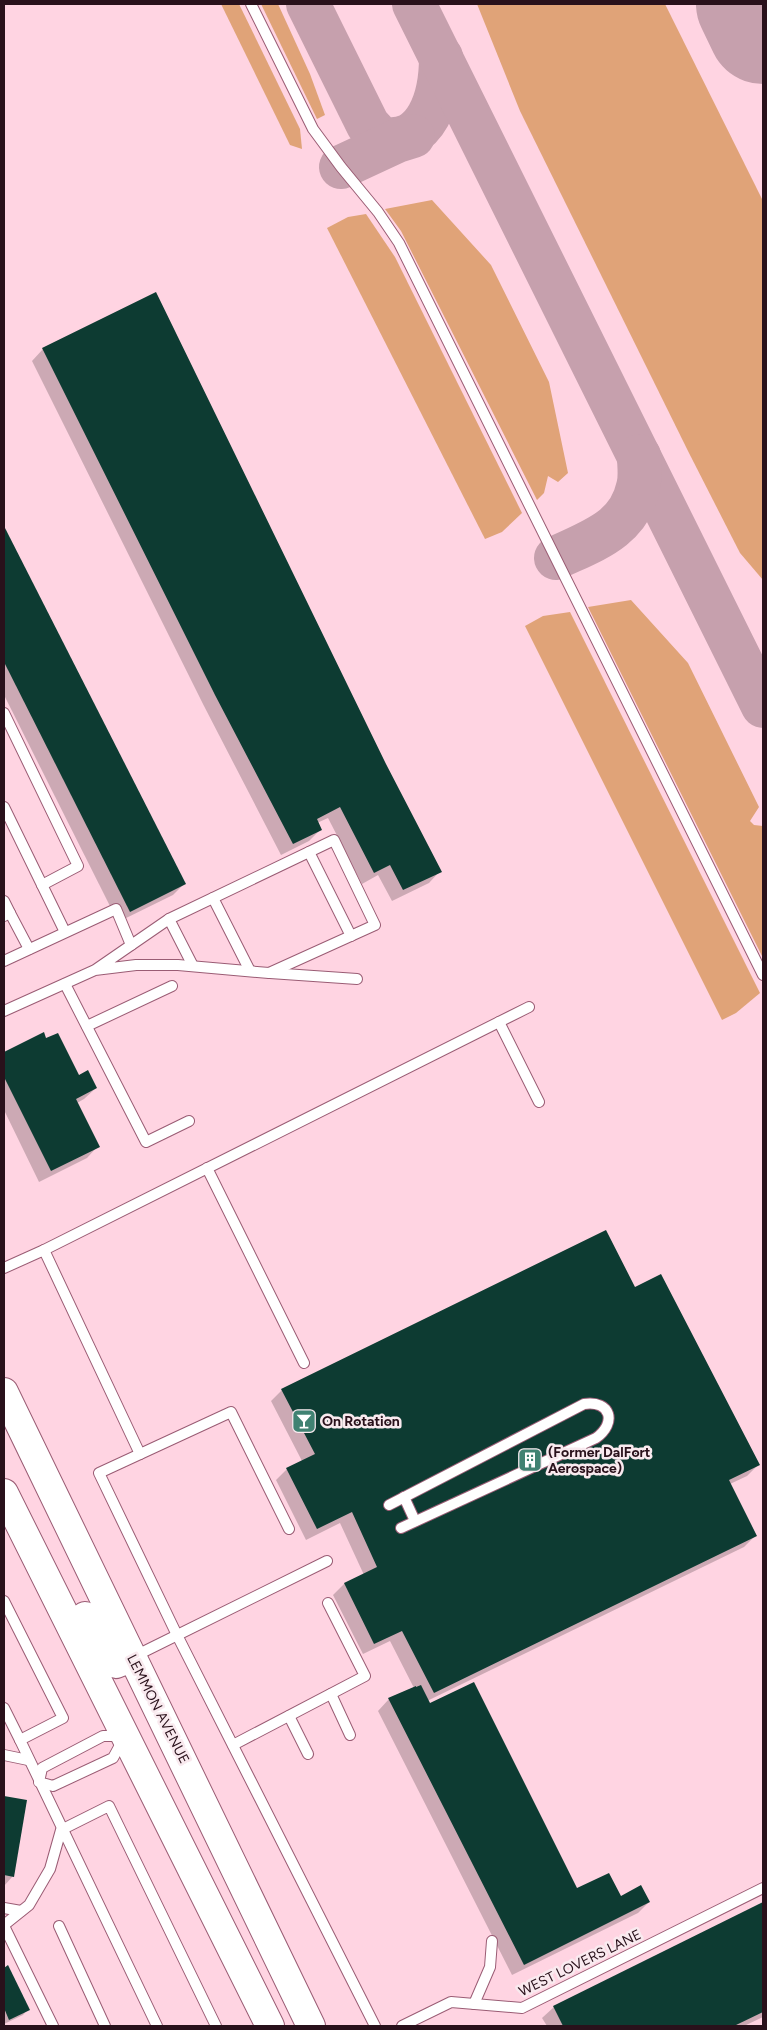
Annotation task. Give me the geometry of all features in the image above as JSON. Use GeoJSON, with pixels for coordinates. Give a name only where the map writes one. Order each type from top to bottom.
{"type":"FeatureCollection","features":[{"type":"Feature","properties":{"kind":"main road","name":"LEMMON AVENUE"},"geometry":{"type":"LineString","coordinates":[[4,1392],[131,1658],[311,2026]]}},
{"type":"Feature","properties":{"kind":"main road"},"geometry":{"type":"LineString","coordinates":[[4,1494],[270,2026]]}},
{"type":"Feature","properties":{"kind":"main road"},"geometry":{"type":"LineString","coordinates":[[32,1550],[62,1574],[108,1657],[116,1664],[131,1658]]}},
{"type":"Feature","properties":{"kind":"main road"},"geometry":{"type":"LineString","coordinates":[[125,1736],[161,1716]]}},
{"type":"Feature","properties":{"kind":"lane"},"geometry":{"type":"LineString","coordinates":[[251,4],[313,129],[378,212],[399,244],[763,975]]}},
{"type":"Feature","properties":{"kind":"lane"},"geometry":{"type":"LineString","coordinates":[[4,713],[78,866],[42,885]]}},
{"type":"Feature","properties":{"kind":"lane"},"geometry":{"type":"LineString","coordinates":[[4,807],[65,932]]}},
{"type":"Feature","properties":{"kind":"lane"},"geometry":{"type":"LineString","coordinates":[[4,1011],[95,970],[169,919],[334,840],[375,925],[268,973]]}},
{"type":"Feature","properties":{"kind":"lane"},"geometry":{"type":"LineString","coordinates":[[309,852],[351,936]]}},
{"type":"Feature","properties":{"kind":"lane"},"geometry":{"type":"LineString","coordinates":[[214,898],[250,971]]}},
{"type":"Feature","properties":{"kind":"lane"},"geometry":{"type":"LineString","coordinates":[[4,901],[7,914],[29,949]]}},
{"type":"Feature","properties":{"kind":"lane"},"geometry":{"type":"LineString","coordinates":[[4,961],[116,908],[131,945]]}},
{"type":"Feature","properties":{"kind":"lane"},"geometry":{"type":"LineString","coordinates":[[169,919],[193,966]]}},
{"type":"Feature","properties":{"kind":"lane"},"geometry":{"type":"LineString","coordinates":[[95,970],[136,966],[193,966],[357,979]]}},
{"type":"Feature","properties":{"kind":"lane"},"geometry":{"type":"LineString","coordinates":[[65,984],[146,1142],[189,1121]]}},
{"type":"Feature","properties":{"kind":"lane"},"geometry":{"type":"LineString","coordinates":[[87,1026],[172,986]]}},
{"type":"Feature","properties":{"kind":"lane"},"geometry":{"type":"LineString","coordinates":[[4,1268],[44,1250],[529,1007]]}},
{"type":"Feature","properties":{"kind":"lane"},"geometry":{"type":"LineString","coordinates":[[499,1022],[539,1102]]}},
{"type":"Feature","properties":{"kind":"lane"},"geometry":{"type":"LineString","coordinates":[[207,1168],[304,1363]]}},
{"type":"Feature","properties":{"kind":"lane"},"geometry":{"type":"LineString","coordinates":[[44,1250],[140,1454]]}},
{"type":"Feature","properties":{"kind":"lane"},"geometry":{"type":"LineString","coordinates":[[389,1505],[584,1404],[595,1402],[608,1413],[609,1423],[604,1432],[596,1438],[401,1528]]}},
{"type":"Feature","properties":{"kind":"lane"},"geometry":{"type":"LineString","coordinates":[[289,1529],[231,1412],[99,1473],[177,1635],[374,2026]]}},
{"type":"Feature","properties":{"kind":"lane"},"geometry":{"type":"LineString","coordinates":[[404,1497],[415,1521]]}},
{"type":"Feature","properties":{"kind":"lane"},"geometry":{"type":"LineString","coordinates":[[131,1658],[327,1561]]}},
{"type":"Feature","properties":{"kind":"lane"},"geometry":{"type":"LineString","coordinates":[[4,1601],[63,1718],[20,1740]]}},
{"type":"Feature","properties":{"kind":"lane"},"geometry":{"type":"LineString","coordinates":[[233,1745],[365,1676],[328,1603]]}},
{"type":"Feature","properties":{"kind":"lane"},"geometry":{"type":"LineString","coordinates":[[331,1694],[350,1735]]}},
{"type":"Feature","properties":{"kind":"lane"},"geometry":{"type":"LineString","coordinates":[[4,1708],[157,2026]]}},
{"type":"Feature","properties":{"kind":"lane"},"geometry":{"type":"LineString","coordinates":[[289,1716],[308,1754]]}},
{"type":"Feature","properties":{"kind":"lane"},"geometry":{"type":"LineString","coordinates":[[103,1736],[125,1736],[113,1758],[53,1786],[39,1782],[42,1768],[103,1736]]}},
{"type":"Feature","properties":{"kind":"lane"},"geometry":{"type":"LineString","coordinates":[[4,1755],[28,1760]]}},
{"type":"Feature","properties":{"kind":"lane"},"geometry":{"type":"LineString","coordinates":[[53,2026],[4,1926],[29,1905],[50,1869],[62,1830],[109,1806],[216,2026]]}},
{"type":"Feature","properties":{"kind":"lane","name":"WEST LOVERS LANE"},"geometry":{"type":"LineString","coordinates":[[402,2026],[421,2022],[451,2002],[522,2008],[763,1888]]}},
{"type":"Feature","properties":{"kind":"lane"},"geometry":{"type":"LineString","coordinates":[[4,1908],[21,1911]]}},
{"type":"Feature","properties":{"kind":"lane"},"geometry":{"type":"LineString","coordinates":[[60,1926],[104,2026]]}},
{"type":"Feature","properties":{"kind":"lane"},"geometry":{"type":"LineString","coordinates":[[474,2004],[490,1967],[492,1941]]}},
{"type":"Feature","properties":{"kind":"shaded area"},"geometry":{"type":"Polygon","coordinates":[[[221,4],[239,4],[300,129],[302,149],[290,145],[221,4]]]}},
{"type":"Feature","properties":{"kind":"shaded area"},"geometry":{"type":"Polygon","coordinates":[[[261,4],[278,4],[310,74],[325,115],[317,119],[261,4]]]}},
{"type":"Feature","properties":{"kind":"shaded area"},"geometry":{"type":"Polygon","coordinates":[[[477,4],[665,4],[763,201],[763,580],[740,553],[689,453],[520,111],[477,4]]]}},
{"type":"Feature","properties":{"kind":"shaded area"},"geometry":{"type":"Polygon","coordinates":[[[432,200],[491,265],[549,382],[568,473],[558,482],[548,476],[544,493],[537,500],[401,231],[385,209],[432,200]]]}},
{"type":"Feature","properties":{"kind":"shaded area"},"geometry":{"type":"Polygon","coordinates":[[[366,214],[395,257],[522,513],[502,532],[485,539],[327,228],[348,217],[366,214]]]}},
{"type":"Feature","properties":{"kind":"shaded area"},"geometry":{"type":"Polygon","coordinates":[[[631,600],[688,663],[759,807],[750,821],[754,825],[763,826],[763,958],[588,607],[631,600]]]}},
{"type":"Feature","properties":{"kind":"shaded area"},"geometry":{"type":"Polygon","coordinates":[[[570,612],[760,993],[736,1013],[722,1020],[525,626],[543,616],[570,612]]]}},
{"type":"Feature","properties":{"kind":"building"},"geometry":{"type":"Polygon","coordinates":[[[156,292],[386,764],[442,872],[403,890],[390,865],[374,873],[340,807],[317,819],[322,830],[293,844],[215,695],[42,348],[156,292]]]}},
{"type":"Feature","properties":{"kind":"building"},"geometry":{"type":"Polygon","coordinates":[[[4,526],[186,884],[130,912],[4,662],[4,526]]]}},
{"type":"Feature","properties":{"kind":"building"},"geometry":{"type":"Polygon","coordinates":[[[44,1032],[46,1038],[58,1033],[79,1075],[88,1070],[97,1088],[76,1099],[100,1147],[51,1171],[4,1077],[4,1052],[44,1032]]]}},
{"type":"Feature","properties":{"kind":"building","name":"(Former DalFort Aerospace)"},"geometry":{"type":"Polygon","coordinates":[[[606,1230],[635,1287],[661,1274],[760,1465],[729,1480],[757,1536],[434,1693],[402,1631],[374,1644],[344,1583],[377,1567],[352,1512],[317,1529],[286,1468],[315,1454],[281,1389],[606,1230]]]}},
{"type":"Feature","properties":{"kind":"building"},"geometry":{"type":"Polygon","coordinates":[[[474,1682],[577,1888],[609,1873],[621,1896],[641,1885],[650,1902],[524,1965],[388,1698],[421,1685],[430,1703],[474,1682]]]}},
{"type":"Feature","properties":{"kind":"building"},"geometry":{"type":"Polygon","coordinates":[[[4,1796],[27,1800],[14,1877],[4,1875],[4,1796]]]}},
{"type":"Feature","properties":{"kind":"building"},"geometry":{"type":"Polygon","coordinates":[[[763,1902],[763,2012],[734,2026],[563,2026],[553,2006],[763,1902]]]}},
{"type":"Feature","properties":{"kind":"building"},"geometry":{"type":"Polygon","coordinates":[[[8,1965],[30,2010],[9,2020],[4,2008],[4,1968],[8,1965]]]}},
{"type":"Feature","properties":{"kind":"taxiway"},"geometry":{"type":"LineString","coordinates":[[308,4],[368,125],[380,138],[396,139],[410,135],[420,127],[428,116],[434,102],[438,87],[441,57]]}},
{"type":"Feature","properties":{"kind":"taxiway"},"geometry":{"type":"LineString","coordinates":[[414,4],[763,706]]}},
{"type":"Feature","properties":{"kind":"taxiway"},"geometry":{"type":"LineString","coordinates":[[341,167],[397,141],[413,136]]}},
{"type":"Feature","properties":{"kind":"taxiway"},"geometry":{"type":"LineString","coordinates":[[556,558],[607,532],[626,514],[633,502],[639,483],[639,456]]}},
{"type":"Feature","properties":{"kind":"runway"},"geometry":{"type":"LineString","coordinates":[[751,4],[763,29]]}},
{"type":"Feature","properties":{"kind":"place","name":"On Rotation"},"geometry":{"type":"Point","coordinates":[304,1421]}},
{"type":"Feature","properties":{"kind":"place","name":"(Former DalFort Aerospace)"},"geometry":{"type":"Point","coordinates":[530,1460]}}]}
